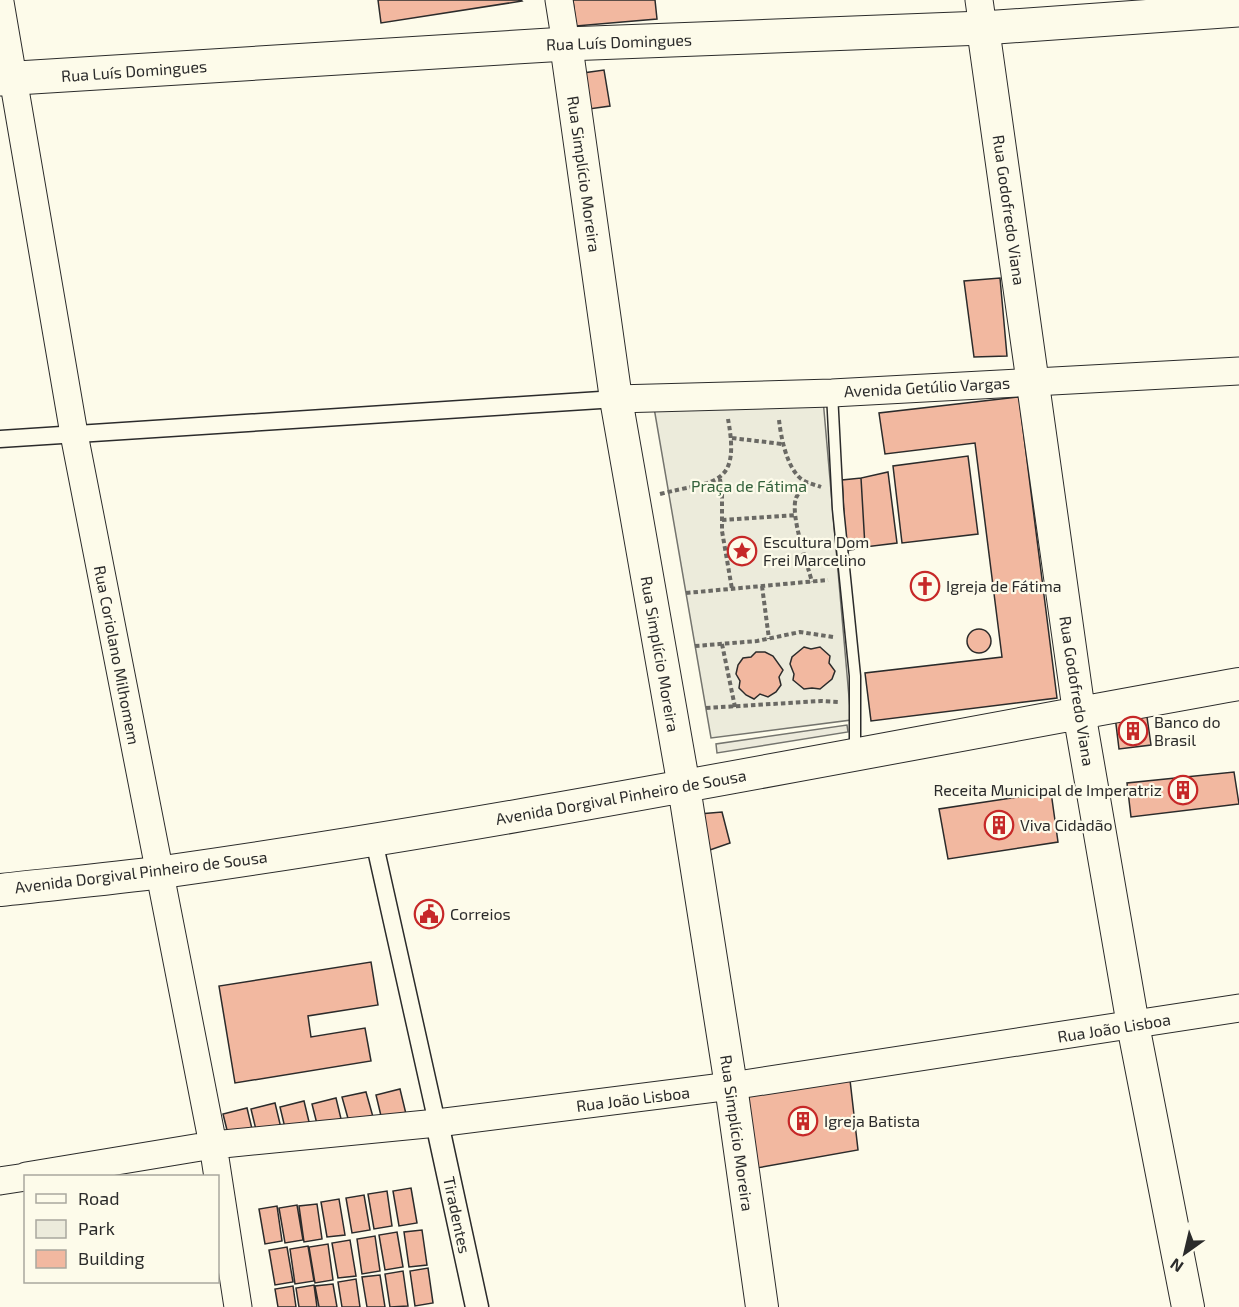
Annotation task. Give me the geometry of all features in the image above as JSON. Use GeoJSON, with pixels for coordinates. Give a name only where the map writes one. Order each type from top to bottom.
{"type":"FeatureCollection","features":[{"type":"Feature","properties":{"kind":"main road","name":"Rua Luís Domingues"},"geometry":{"type":"LineString","coordinates":[[6,79],[566,44],[981,14],[1239,10]]}},
{"type":"Feature","properties":{"kind":"main road","name":"Rua Godofredo Viana"},"geometry":{"type":"LineString","coordinates":[[981,14],[1079,712],[1133,1025],[1188,1307]]}},
{"type":"Feature","properties":{"kind":"main road","name":"Rua Simplício Moreira"},"geometry":{"type":"LineString","coordinates":[[566,44],[616,399],[684,787],[731,1086],[762,1307]]}},
{"type":"Feature","properties":{"kind":"main road","name":"Avenida Dorgival Pinheiro de Sousa"},"geometry":{"type":"LineString","coordinates":[[0,890],[160,872],[374,840],[684,787],[1239,684]]}},
{"type":"Feature","properties":{"kind":"street","name":"Rua Simplício Moreira"},"geometry":{"type":"LineString","coordinates":[[559,0],[566,44]]}},
{"type":"Feature","properties":{"kind":"street","name":"Rua Coriolano Milhomem"},"geometry":{"type":"LineString","coordinates":[[0,3],[6,79],[218,1175]]}},
{"type":"Feature","properties":{"kind":"street","name":"Avenida Getúlio Vargas"},"geometry":{"type":"LineString","coordinates":[[616,399],[832,393],[1034,380],[1239,371]]}},
{"type":"Feature","properties":{"kind":"street"},"geometry":{"type":"LineString","coordinates":[[0,439],[616,399]]}},
{"type":"Feature","properties":{"kind":"street"},"geometry":{"type":"LineString","coordinates":[[374,840],[437,1123]]}},
{"type":"Feature","properties":{"kind":"street","name":"Rua João Lisboa"},"geometry":{"type":"LineString","coordinates":[[38,1175],[213,1145],[437,1123],[731,1086],[1239,1008]]}},
{"type":"Feature","properties":{"kind":"street","name":"Tiradentes"},"geometry":{"type":"LineString","coordinates":[[437,1123],[477,1307]]}},
{"type":"Feature","properties":{"kind":"street","name":"Rua João Lisboa"},"geometry":{"type":"LineString","coordinates":[[0,1181],[24,1177]]}},
{"type":"Feature","properties":{"kind":"street","name":"Rua Coriolano Milhomem"},"geometry":{"type":"LineString","coordinates":[[219,1184],[238,1307]]}},
{"type":"Feature","properties":{"kind":"lane"},"geometry":{"type":"LineString","coordinates":[[832,393],[838,509],[855,676],[855,754]]}},
{"type":"Feature","properties":{"kind":"path"},"geometry":{"type":"LineString","coordinates":[[633,501],[706,485],[720,479],[730,464],[731,438],[726,410]]}},
{"type":"Feature","properties":{"kind":"path"},"geometry":{"type":"LineString","coordinates":[[777,410],[782,444],[798,476],[807,482],[831,490]]}},
{"type":"Feature","properties":{"kind":"path"},"geometry":{"type":"LineString","coordinates":[[731,438],[782,444]]}},
{"type":"Feature","properties":{"kind":"path"},"geometry":{"type":"LineString","coordinates":[[720,479],[722,531],[732,589]]}},
{"type":"Feature","properties":{"kind":"path"},"geometry":{"type":"LineString","coordinates":[[807,482],[795,499],[797,529],[812,582]]}},
{"type":"Feature","properties":{"kind":"path"},"geometry":{"type":"LineString","coordinates":[[722,520],[796,515]]}},
{"type":"Feature","properties":{"kind":"path"},"geometry":{"type":"LineString","coordinates":[[686,593],[830,580]]}},
{"type":"Feature","properties":{"kind":"path"},"geometry":{"type":"LineString","coordinates":[[762,586],[769,639]]}},
{"type":"Feature","properties":{"kind":"path"},"geometry":{"type":"LineString","coordinates":[[695,646],[769,639],[800,632],[844,639]]}},
{"type":"Feature","properties":{"kind":"path"},"geometry":{"type":"LineString","coordinates":[[722,644],[735,707]]}},
{"type":"Feature","properties":{"kind":"path"},"geometry":{"type":"LineString","coordinates":[[706,708],[821,700],[849,702]]}},
{"type":"Feature","properties":{"kind":"green space","name":"Praça de Fátima"},"geometry":{"type":"Polygon","coordinates":[[[823,399],[851,720],[711,738],[653,402],[823,399]]]}},
{"type":"Feature","properties":{"kind":"shaded area"},"geometry":{"type":"Polygon","coordinates":[[[847,725],[848,732],[717,753],[716,744],[847,725]]]}},
{"type":"Feature","properties":{"kind":"building"},"geometry":{"type":"Polygon","coordinates":[[[378,0],[521,0],[522,1],[381,23],[378,0]]]}},
{"type":"Feature","properties":{"kind":"building"},"geometry":{"type":"Polygon","coordinates":[[[573,0],[655,0],[657,19],[576,26],[573,0]]]}},
{"type":"Feature","properties":{"kind":"building"},"geometry":{"type":"Polygon","coordinates":[[[604,70],[610,106],[589,109],[583,73],[604,70]]]}},
{"type":"Feature","properties":{"kind":"building"},"geometry":{"type":"Polygon","coordinates":[[[1000,278],[1007,356],[974,357],[964,281],[1000,278]]]}},
{"type":"Feature","properties":{"kind":"building"},"geometry":{"type":"Polygon","coordinates":[[[1019,397],[1057,698],[871,721],[865,673],[1002,657],[975,443],[885,454],[879,413],[1019,397]]]}},
{"type":"Feature","properties":{"kind":"building"},"geometry":{"type":"Polygon","coordinates":[[[968,456],[978,534],[902,543],[893,466],[968,456]]]}},
{"type":"Feature","properties":{"kind":"building"},"geometry":{"type":"Polygon","coordinates":[[[888,472],[897,543],[865,547],[861,478],[888,472]]]}},
{"type":"Feature","properties":{"kind":"building"},"geometry":{"type":"Polygon","coordinates":[[[861,478],[865,547],[846,551],[842,480],[861,478]]]}},
{"type":"Feature","properties":{"kind":"building"},"geometry":{"type":"Polygon","coordinates":[[[979,629],[988,632],[991,641],[988,650],[979,653],[970,650],[967,641],[970,632],[979,629]]]}},
{"type":"Feature","properties":{"kind":"building"},"geometry":{"type":"Polygon","coordinates":[[[804,647],[811,649],[820,647],[830,656],[829,663],[835,671],[832,679],[820,689],[804,689],[793,680],[794,674],[790,664],[792,657],[804,647]]]}},
{"type":"Feature","properties":{"kind":"building"},"geometry":{"type":"Polygon","coordinates":[[[756,652],[765,652],[773,656],[783,670],[779,677],[781,685],[776,692],[768,697],[760,694],[754,699],[739,688],[740,681],[736,674],[743,658],[751,657],[756,652]]]}},
{"type":"Feature","properties":{"kind":"building","name":"Banco do Brasil"},"geometry":{"type":"Polygon","coordinates":[[[1146,710],[1151,745],[1119,749],[1115,716],[1146,710]]]}},
{"type":"Feature","properties":{"kind":"building","name":"Receita Municipal de Imperatriz"},"geometry":{"type":"Polygon","coordinates":[[[1234,772],[1239,804],[1131,817],[1127,783],[1234,772]]]}},
{"type":"Feature","properties":{"kind":"building","name":"Viva Cidadão"},"geometry":{"type":"Polygon","coordinates":[[[1051,792],[1058,842],[948,859],[939,809],[1051,792]]]}},
{"type":"Feature","properties":{"kind":"building"},"geometry":{"type":"Polygon","coordinates":[[[722,812],[730,843],[707,851],[699,814],[722,812]]]}},
{"type":"Feature","properties":{"kind":"building"},"geometry":{"type":"Polygon","coordinates":[[[371,962],[378,1005],[308,1016],[311,1037],[365,1028],[371,1061],[235,1083],[219,986],[371,962]]]}},
{"type":"Feature","properties":{"kind":"building","name":"Igreja Batista"},"geometry":{"type":"Polygon","coordinates":[[[850,1080],[858,1150],[757,1168],[746,1092],[850,1080]]]}},
{"type":"Feature","properties":{"kind":"building"},"geometry":{"type":"Polygon","coordinates":[[[400,1089],[406,1114],[382,1120],[376,1095],[400,1089]]]}},
{"type":"Feature","properties":{"kind":"building"},"geometry":{"type":"Polygon","coordinates":[[[366,1092],[373,1117],[349,1122],[342,1097],[366,1092]]]}},
{"type":"Feature","properties":{"kind":"building"},"geometry":{"type":"Polygon","coordinates":[[[336,1098],[342,1123],[318,1128],[312,1104],[336,1098]]]}},
{"type":"Feature","properties":{"kind":"building"},"geometry":{"type":"Polygon","coordinates":[[[304,1101],[310,1126],[286,1132],[280,1107],[304,1101]]]}},
{"type":"Feature","properties":{"kind":"building"},"geometry":{"type":"Polygon","coordinates":[[[275,1103],[281,1128],[257,1134],[251,1109],[275,1103]]]}},
{"type":"Feature","properties":{"kind":"building"},"geometry":{"type":"Polygon","coordinates":[[[247,1108],[253,1133],[229,1138],[223,1114],[247,1108]]]}},
{"type":"Feature","properties":{"kind":"building"},"geometry":{"type":"Polygon","coordinates":[[[411,1188],[417,1223],[399,1226],[393,1191],[411,1188]]]}},
{"type":"Feature","properties":{"kind":"building"},"geometry":{"type":"Polygon","coordinates":[[[387,1191],[392,1226],[374,1229],[368,1194],[387,1191]]]}},
{"type":"Feature","properties":{"kind":"building"},"geometry":{"type":"Polygon","coordinates":[[[364,1195],[370,1230],[352,1233],[346,1198],[364,1195]]]}},
{"type":"Feature","properties":{"kind":"building"},"geometry":{"type":"Polygon","coordinates":[[[339,1199],[345,1235],[327,1237],[321,1202],[339,1199]]]}},
{"type":"Feature","properties":{"kind":"building"},"geometry":{"type":"Polygon","coordinates":[[[317,1204],[322,1239],[304,1242],[299,1206],[317,1204]]]}},
{"type":"Feature","properties":{"kind":"building"},"geometry":{"type":"Polygon","coordinates":[[[297,1205],[303,1240],[285,1243],[279,1208],[297,1205]]]}},
{"type":"Feature","properties":{"kind":"building"},"geometry":{"type":"Polygon","coordinates":[[[277,1206],[282,1241],[265,1244],[259,1209],[277,1206]]]}},
{"type":"Feature","properties":{"kind":"building"},"geometry":{"type":"Polygon","coordinates":[[[422,1230],[427,1265],[409,1267],[404,1232],[422,1230]]]}},
{"type":"Feature","properties":{"kind":"building"},"geometry":{"type":"Polygon","coordinates":[[[397,1232],[403,1267],[385,1270],[379,1235],[397,1232]]]}},
{"type":"Feature","properties":{"kind":"building"},"geometry":{"type":"Polygon","coordinates":[[[375,1236],[380,1271],[362,1274],[357,1239],[375,1236]]]}},
{"type":"Feature","properties":{"kind":"building"},"geometry":{"type":"Polygon","coordinates":[[[350,1240],[356,1276],[338,1278],[332,1243],[350,1240]]]}},
{"type":"Feature","properties":{"kind":"building"},"geometry":{"type":"Polygon","coordinates":[[[328,1244],[333,1280],[315,1283],[309,1247],[328,1244]]]}},
{"type":"Feature","properties":{"kind":"building"},"geometry":{"type":"Polygon","coordinates":[[[308,1246],[314,1281],[295,1284],[290,1249],[308,1246]]]}},
{"type":"Feature","properties":{"kind":"building"},"geometry":{"type":"Polygon","coordinates":[[[287,1247],[293,1282],[275,1285],[269,1250],[287,1247]]]}},
{"type":"Feature","properties":{"kind":"building"},"geometry":{"type":"Polygon","coordinates":[[[428,1268],[433,1303],[415,1306],[410,1271],[428,1268]]]}},
{"type":"Feature","properties":{"kind":"building"},"geometry":{"type":"Polygon","coordinates":[[[403,1271],[408,1306],[390,1307],[385,1274],[403,1271]]]}},
{"type":"Feature","properties":{"kind":"building"},"geometry":{"type":"Polygon","coordinates":[[[380,1275],[385,1307],[367,1307],[362,1277],[380,1275]]]}},
{"type":"Feature","properties":{"kind":"building"},"geometry":{"type":"Polygon","coordinates":[[[356,1279],[360,1307],[342,1307],[338,1282],[356,1279]]]}},
{"type":"Feature","properties":{"kind":"building"},"geometry":{"type":"Polygon","coordinates":[[[333,1284],[337,1307],[319,1307],[315,1286],[333,1284]]]}},
{"type":"Feature","properties":{"kind":"building"},"geometry":{"type":"Polygon","coordinates":[[[314,1285],[317,1307],[299,1307],[296,1288],[314,1285]]]}},
{"type":"Feature","properties":{"kind":"building"},"geometry":{"type":"Polygon","coordinates":[[[293,1286],[296,1307],[278,1307],[275,1289],[293,1286]]]}},
{"type":"Feature","properties":{"kind":"place","name":"Escultura Dom Frei Marcelino"},"geometry":{"type":"Point","coordinates":[742,551]}},
{"type":"Feature","properties":{"kind":"place","name":"Igreja de Fátima"},"geometry":{"type":"Point","coordinates":[925,586]}},
{"type":"Feature","properties":{"kind":"place","name":"Banco do Brasil"},"geometry":{"type":"Point","coordinates":[1133,731]}},
{"type":"Feature","properties":{"kind":"place","name":"Receita Municipal de Imperatriz"},"geometry":{"type":"Point","coordinates":[1183,790]}},
{"type":"Feature","properties":{"kind":"place","name":"Viva Cidadão"},"geometry":{"type":"Point","coordinates":[999,825]}},
{"type":"Feature","properties":{"kind":"place","name":"Correios"},"geometry":{"type":"Point","coordinates":[429,914]}},
{"type":"Feature","properties":{"kind":"place","name":"Igreja Batista"},"geometry":{"type":"Point","coordinates":[803,1121]}}]}
